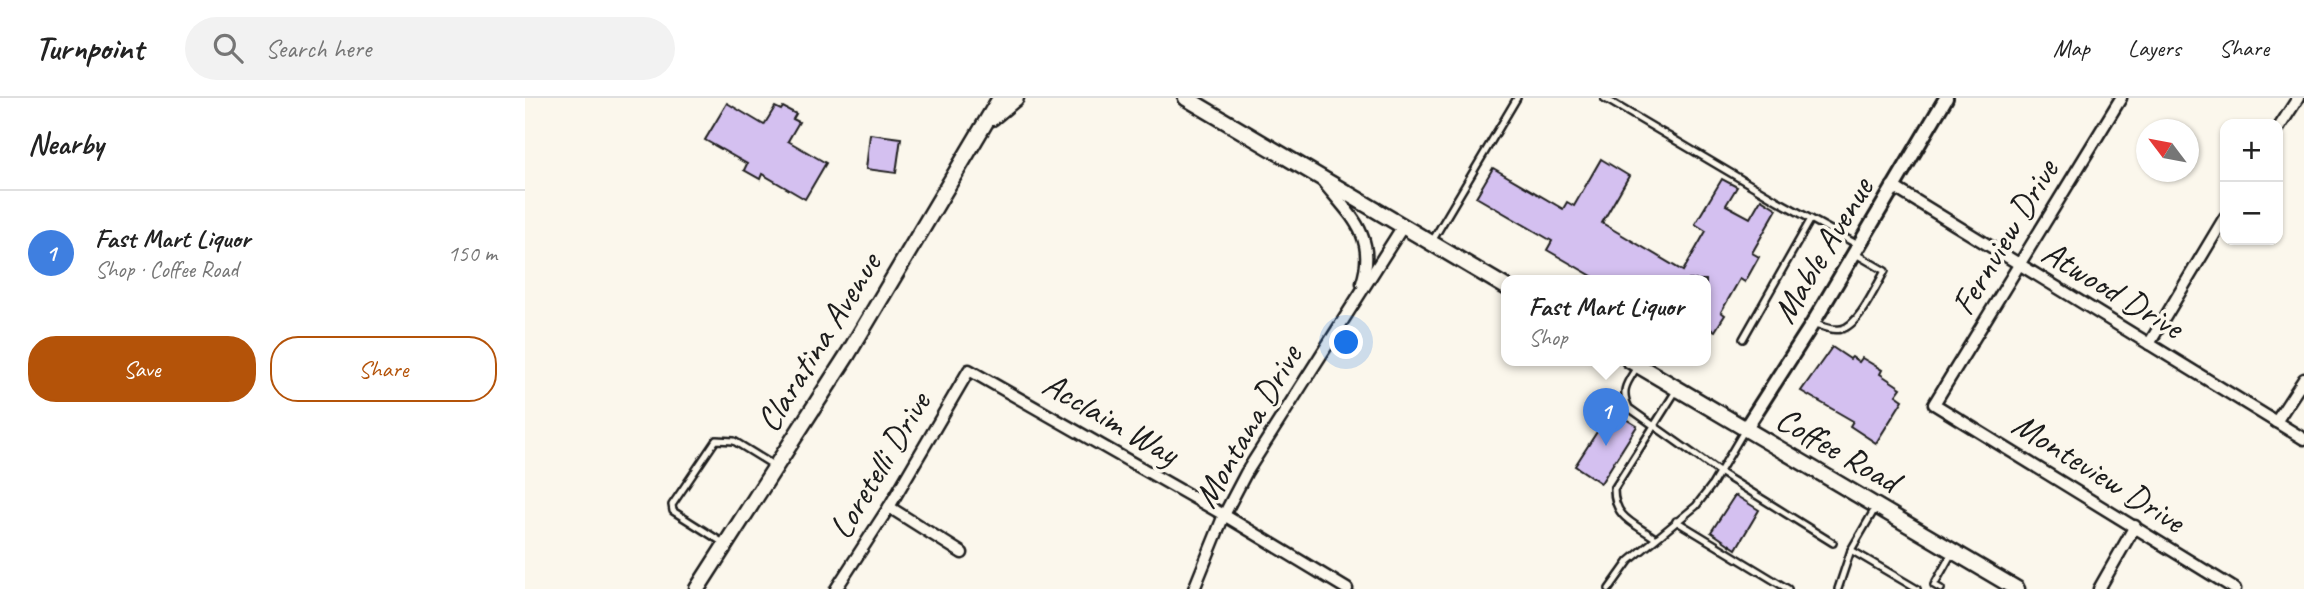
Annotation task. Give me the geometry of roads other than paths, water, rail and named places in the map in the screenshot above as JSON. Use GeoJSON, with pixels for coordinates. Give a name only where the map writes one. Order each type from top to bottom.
{"type":"FeatureCollection","features":[{"type":"Feature","properties":{"kind":"main road","name":"Claratina Avenue"},"geometry":{"type":"LineString","coordinates":[[986,123],[997,98]]}},
{"type":"Feature","properties":{"kind":"main road","name":"Claratina Avenue"},"geometry":{"type":"LineString","coordinates":[[697,589],[848,354],[986,123],[1006,98]]}},
{"type":"Feature","properties":{"kind":"main road"},"geometry":{"type":"LineString","coordinates":[[986,123],[1016,98]]}},
{"type":"Feature","properties":{"kind":"main road"},"geometry":{"type":"LineString","coordinates":[[1187,98],[1501,284]]}},
{"type":"Feature","properties":{"kind":"main road","name":"Coffee Road"},"geometry":{"type":"LineString","coordinates":[[1638,366],[1954,550],[2009,587]]}},
{"type":"Feature","properties":{"kind":"street","name":"Mable Avenue"},"geometry":{"type":"LineString","coordinates":[[1745,429],[1813,323],[1946,98]]}},
{"type":"Feature","properties":{"kind":"street","name":"Fernview Drive"},"geometry":{"type":"LineString","coordinates":[[1934,404],[2121,98]]}},
{"type":"Feature","properties":{"kind":"street"},"geometry":{"type":"LineString","coordinates":[[2283,122],[2298,98]]}},
{"type":"Feature","properties":{"kind":"street","name":"Montana Drive"},"geometry":{"type":"LineString","coordinates":[[1317,175],[1362,232],[1367,255],[1366,272],[1358,297]]}},
{"type":"Feature","properties":{"kind":"street","name":"Atwood Drive"},"geometry":{"type":"LineString","coordinates":[[1892,186],[2304,439]]}},
{"type":"Feature","properties":{"kind":"street"},"geometry":{"type":"LineString","coordinates":[[2150,344],[2220,225]]}},
{"type":"Feature","properties":{"kind":"street","name":"Montana Drive"},"geometry":{"type":"LineString","coordinates":[[1194,589],[1224,515],[1267,438],[1403,226]]}},
{"type":"Feature","properties":{"kind":"street","name":"Acclaim Way"},"geometry":{"type":"LineString","coordinates":[[969,370],[1224,515],[1347,589]]}},
{"type":"Feature","properties":{"kind":"street","name":"Loretelli Drive"},"geometry":{"type":"LineString","coordinates":[[836,589],[889,508],[969,370]]}},
{"type":"Feature","properties":{"kind":"street"},"geometry":{"type":"LineString","coordinates":[[2276,422],[2304,379]]}},
{"type":"Feature","properties":{"kind":"street","name":"Monteview Drive"},"geometry":{"type":"LineString","coordinates":[[1934,404],[2235,589]]}},
{"type":"Feature","properties":{"kind":"street"},"geometry":{"type":"LineString","coordinates":[[889,508],[962,553]]}},
{"type":"Feature","properties":{"kind":"street"},"geometry":{"type":"LineString","coordinates":[[2099,589],[2135,526]]}},
{"type":"Feature","properties":{"kind":"lane"},"geometry":{"type":"LineString","coordinates":[[1431,243],[1517,98]]}},
{"type":"Feature","properties":{"kind":"lane"},"geometry":{"type":"LineString","coordinates":[[1604,98],[1811,219],[1885,271],[1854,323],[1843,329],[1829,329],[1813,323]]}},
{"type":"Feature","properties":{"kind":"lane"},"geometry":{"type":"LineString","coordinates":[[1743,339],[1811,219]]}},
{"type":"Feature","properties":{"kind":"lane"},"geometry":{"type":"LineString","coordinates":[[1632,366],[1624,388],[1624,398],[1629,408],[1719,472],[1833,543]]}},
{"type":"Feature","properties":{"kind":"lane"},"geometry":{"type":"LineString","coordinates":[[1655,538],[1619,513],[1614,504],[1614,489],[1677,389]]}},
{"type":"Feature","properties":{"kind":"lane"},"geometry":{"type":"LineString","coordinates":[[1609,589],[1629,561],[1696,506],[1745,429]]}},
{"type":"Feature","properties":{"kind":"lane"},"geometry":{"type":"LineString","coordinates":[[725,544],[673,511],[672,505],[716,440],[734,441],[775,467]]}},
{"type":"Feature","properties":{"kind":"lane"},"geometry":{"type":"LineString","coordinates":[[1838,589],[1851,550],[1877,505]]}},
{"type":"Feature","properties":{"kind":"lane"},"geometry":{"type":"LineString","coordinates":[[1676,521],[1788,589]]}},
{"type":"Feature","properties":{"kind":"lane"},"geometry":{"type":"LineString","coordinates":[[1851,550],[1917,589]]}},
{"type":"Feature","properties":{"kind":"lane"},"geometry":{"type":"LineString","coordinates":[[1938,588],[1934,585],[1954,550]]}},
{"type":"Feature","properties":{"kind":"place","name":"Fast Mart Liquor"},"geometry":{"type":"Point","coordinates":[1606,446]}}]}
